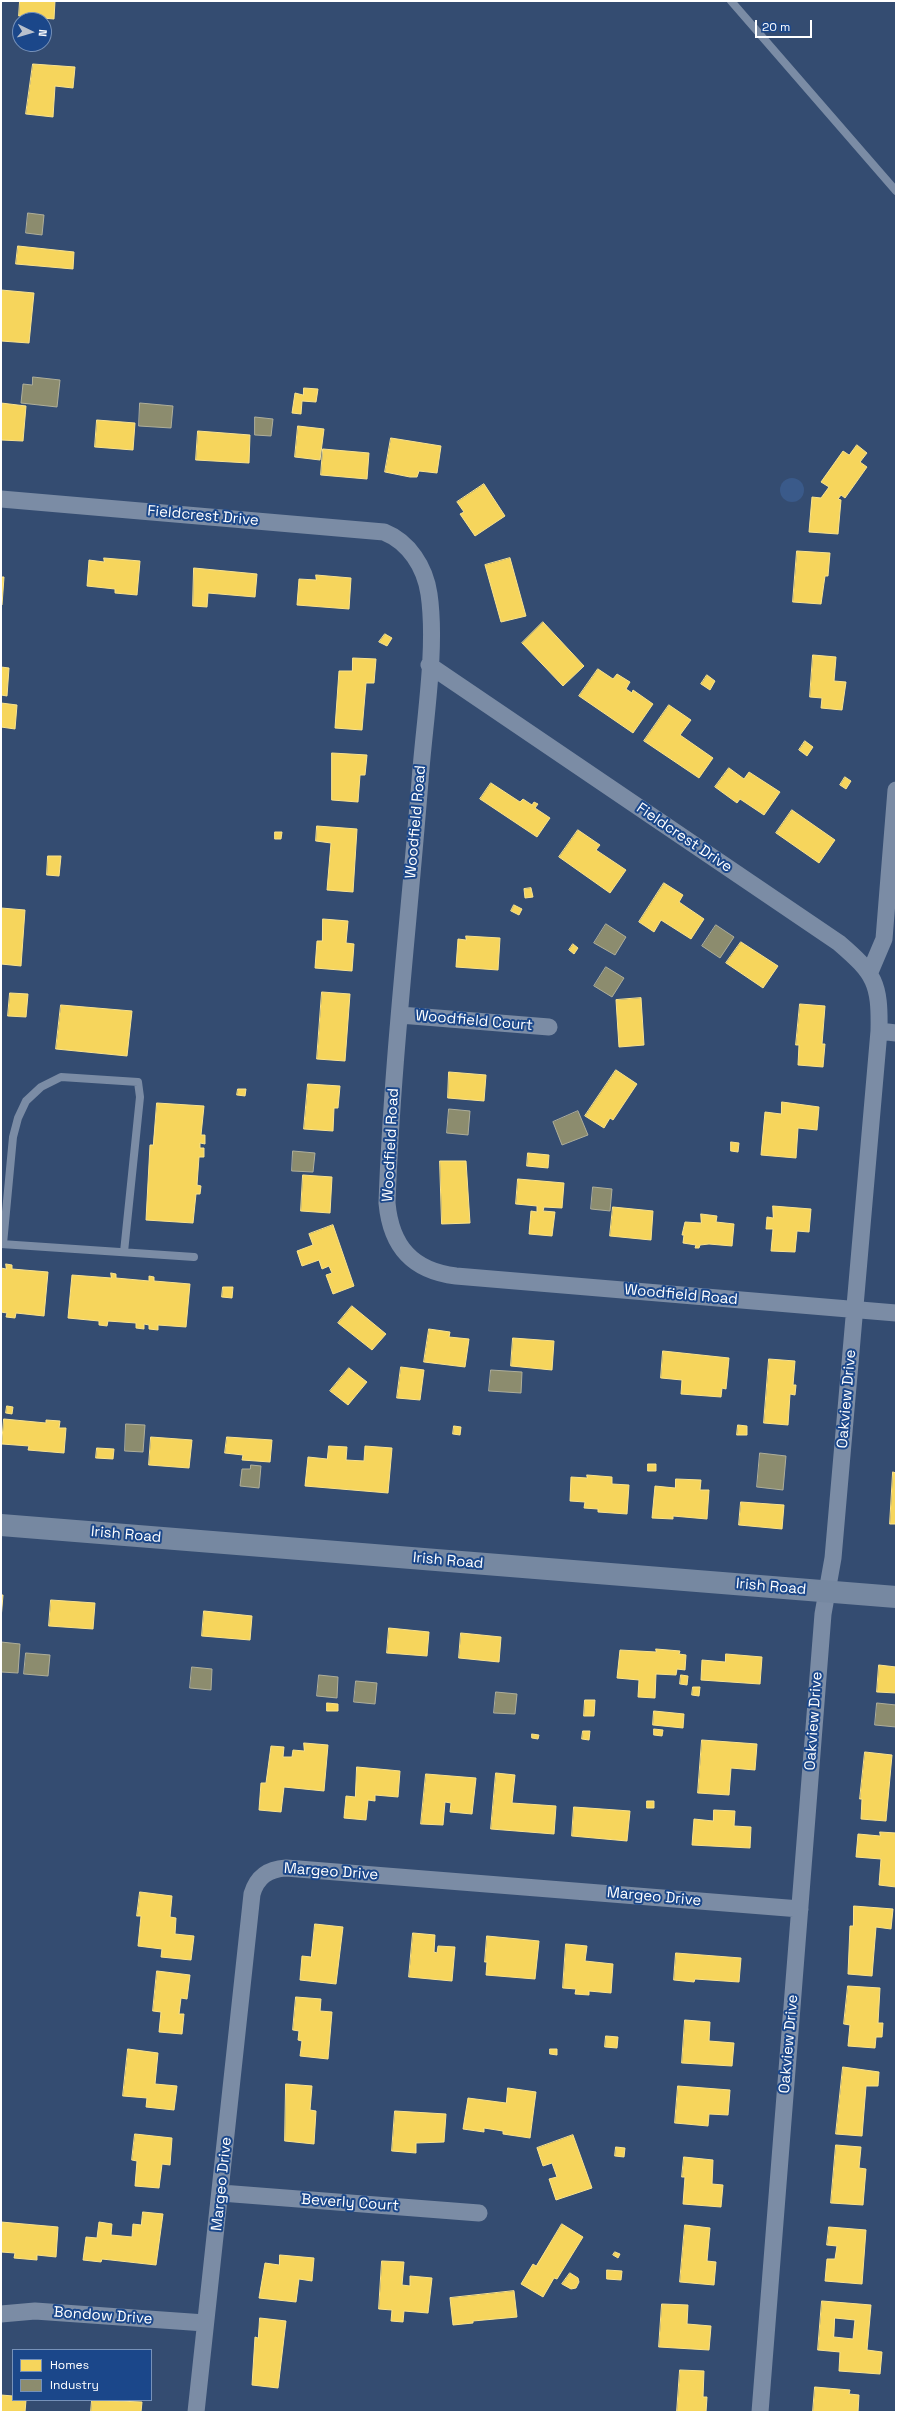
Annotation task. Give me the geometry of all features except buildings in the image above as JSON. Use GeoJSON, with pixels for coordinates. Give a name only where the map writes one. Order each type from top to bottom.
{"type":"FeatureCollection","features":[{"type":"Feature","properties":{"kind":"street","name":"Fieldcrest Drive"},"geometry":{"type":"LineString","coordinates":[[1,499],[372,530],[394,536],[402,542]]}},
{"type":"Feature","properties":{"kind":"street","name":"Woodfield Road"},"geometry":{"type":"LineString","coordinates":[[402,542],[410,549],[418,563],[429,592],[430,665],[388,1167],[388,1221],[402,1249],[425,1269],[456,1276],[896,1313]]}},
{"type":"Feature","properties":{"kind":"street","name":"Fieldcrest Drive"},"geometry":{"type":"LineString","coordinates":[[430,665],[839,943],[870,972],[878,992],[879,1031]]}},
{"type":"Feature","properties":{"kind":"street"},"geometry":{"type":"LineString","coordinates":[[870,972],[884,939],[896,790]]}},
{"type":"Feature","properties":{"kind":"street","name":"Woodfield Court"},"geometry":{"type":"LineString","coordinates":[[400,1015],[549,1028]]}},
{"type":"Feature","properties":{"kind":"street"},"geometry":{"type":"LineString","coordinates":[[879,1031],[896,1032]]}},
{"type":"Feature","properties":{"kind":"street","name":"Oakview Drive"},"geometry":{"type":"LineString","coordinates":[[760,2412],[822,1614],[828,1592],[833,1558],[856,1309],[879,1031]]}},
{"type":"Feature","properties":{"kind":"street","name":"Irish Road"},"geometry":{"type":"LineString","coordinates":[[1,1525],[896,1597]]}},
{"type":"Feature","properties":{"kind":"street","name":"Margeo Drive"},"geometry":{"type":"LineString","coordinates":[[196,2412],[221,2193],[252,1894],[256,1882],[275,1868],[800,1909]]}},
{"type":"Feature","properties":{"kind":"street","name":"Beverly Court"},"geometry":{"type":"LineString","coordinates":[[221,2193],[480,2213]]}},
{"type":"Feature","properties":{"kind":"street","name":"Bondow Drive"},"geometry":{"type":"LineString","coordinates":[[1,2314],[36,2311],[205,2323]]}},
{"type":"Feature","properties":{"kind":"lane"},"geometry":{"type":"LineString","coordinates":[[731,1],[896,191]]}},
{"type":"Feature","properties":{"kind":"lane"},"geometry":{"type":"LineString","coordinates":[[124,1252],[140,1097],[138,1082],[61,1077],[41,1087],[26,1101],[18,1118],[14,1137],[2,1244],[194,1257]]}},
{"type":"Feature","properties":{"kind":"water"},"geometry":{"type":"Polygon","coordinates":[[[792,478],[797,479],[803,485],[803,495],[797,501],[792,502],[787,501],[781,495],[780,490],[781,485],[787,479],[792,478]]]}}]}
